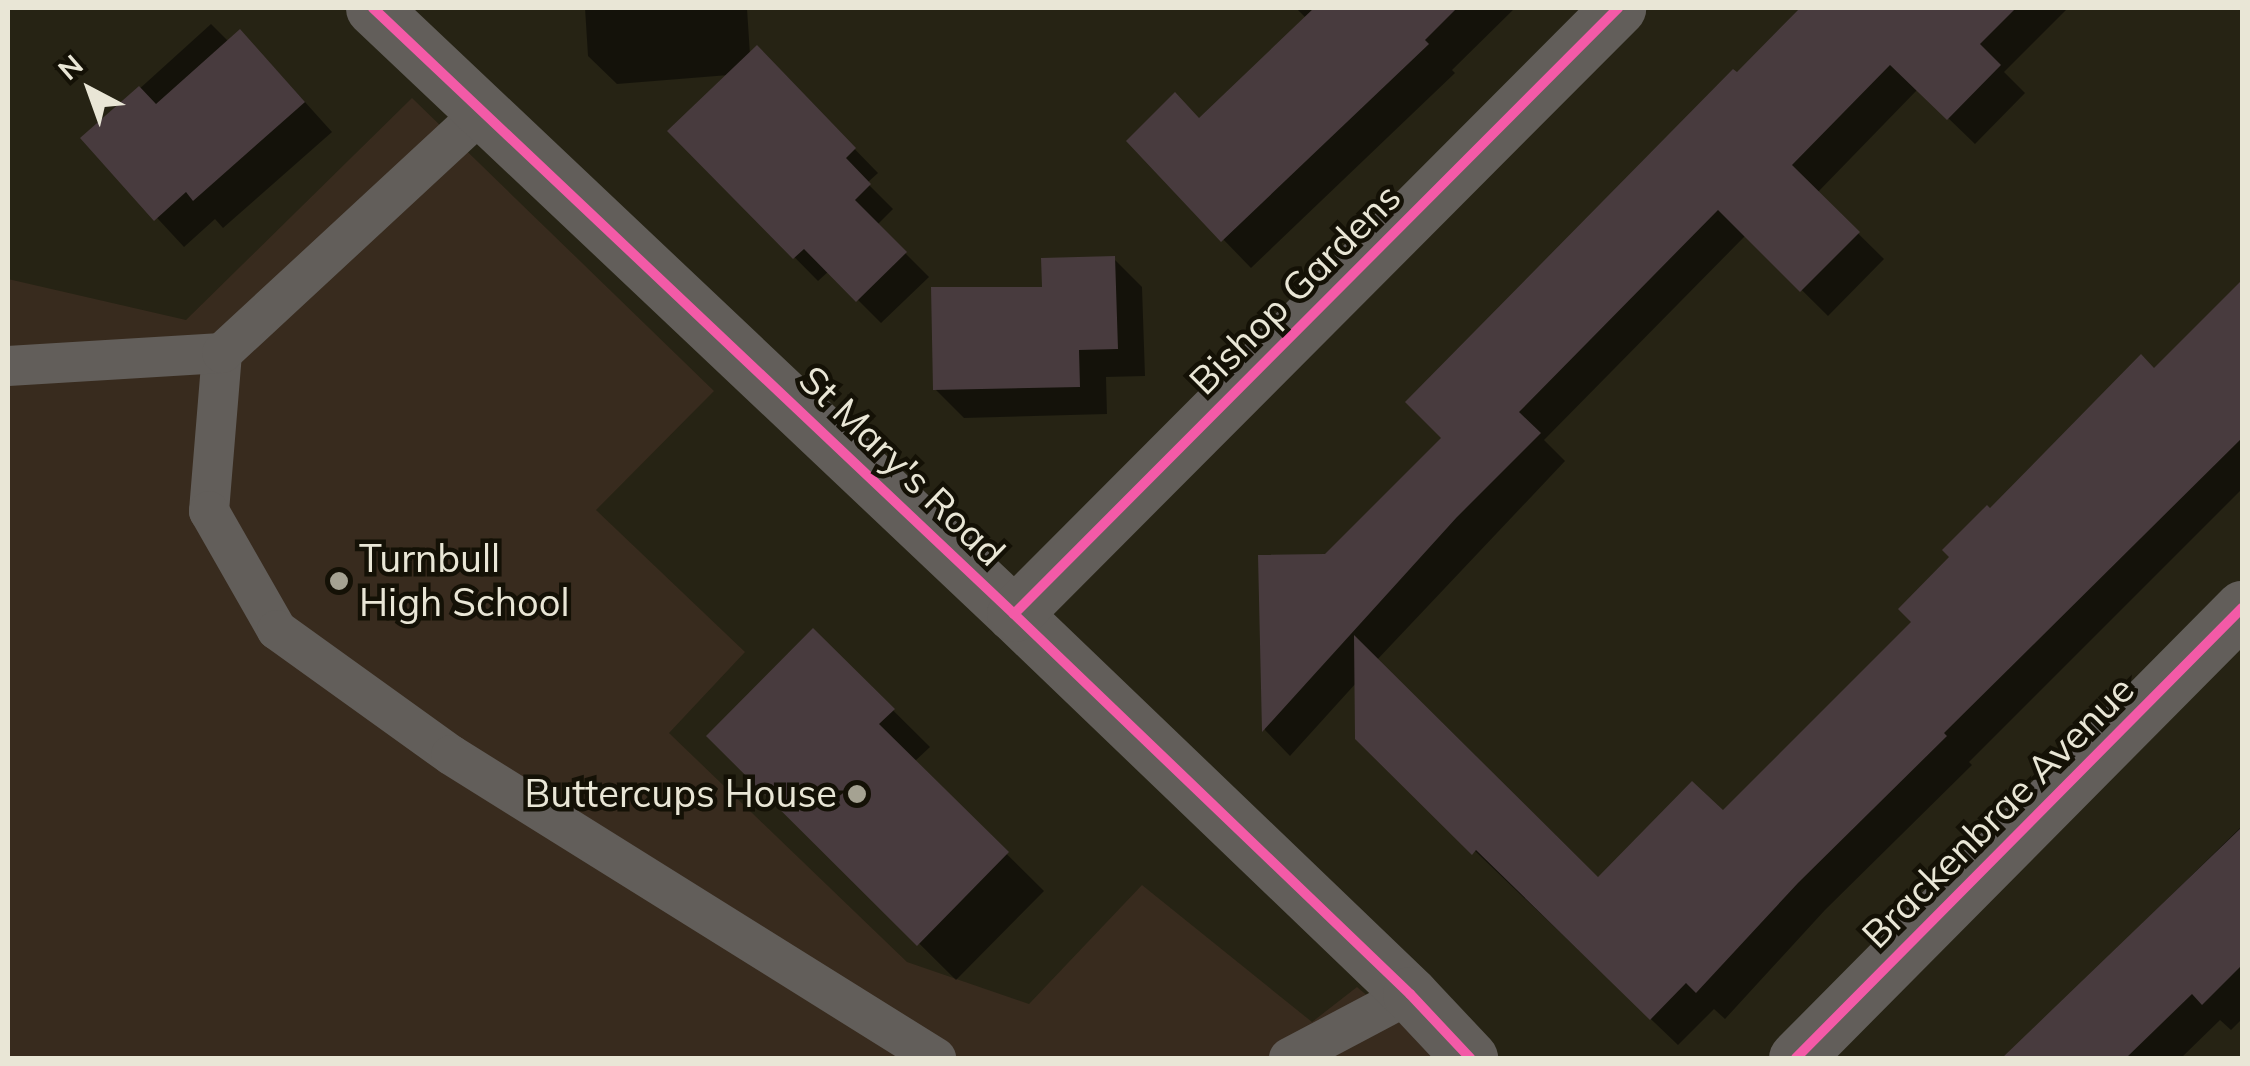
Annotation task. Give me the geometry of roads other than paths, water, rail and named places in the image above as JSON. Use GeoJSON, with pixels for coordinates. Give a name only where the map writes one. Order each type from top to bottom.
{"type":"FeatureCollection","features":[{"type":"Feature","properties":{"kind":"street","name":"St Mary's Road"},"geometry":{"type":"LineString","coordinates":[[372,8],[1014,614],[1410,994],[1470,1058]]}},
{"type":"Feature","properties":{"kind":"street","name":"Bishop Gardens"},"geometry":{"type":"LineString","coordinates":[[1014,614],[1618,8]]}},
{"type":"Feature","properties":{"kind":"street","name":"Brackenbrae Avenue"},"geometry":{"type":"LineString","coordinates":[[1796,1058],[2242,608]]}},
{"type":"Feature","properties":{"kind":"lane"},"geometry":{"type":"LineString","coordinates":[[8,366],[222,353],[484,110]]}},
{"type":"Feature","properties":{"kind":"lane"},"geometry":{"type":"LineString","coordinates":[[222,353],[209,511],[277,630],[452,755],[936,1058]]}},
{"type":"Feature","properties":{"kind":"lane"},"geometry":{"type":"LineString","coordinates":[[1290,1058],[1410,994]]}},
{"type":"Feature","properties":{"kind":"place","name":"Turnbull High School"},"geometry":{"type":"Point","coordinates":[339,581]}},
{"type":"Feature","properties":{"kind":"place","name":"Buttercups House"},"geometry":{"type":"Point","coordinates":[857,794]}}]}
